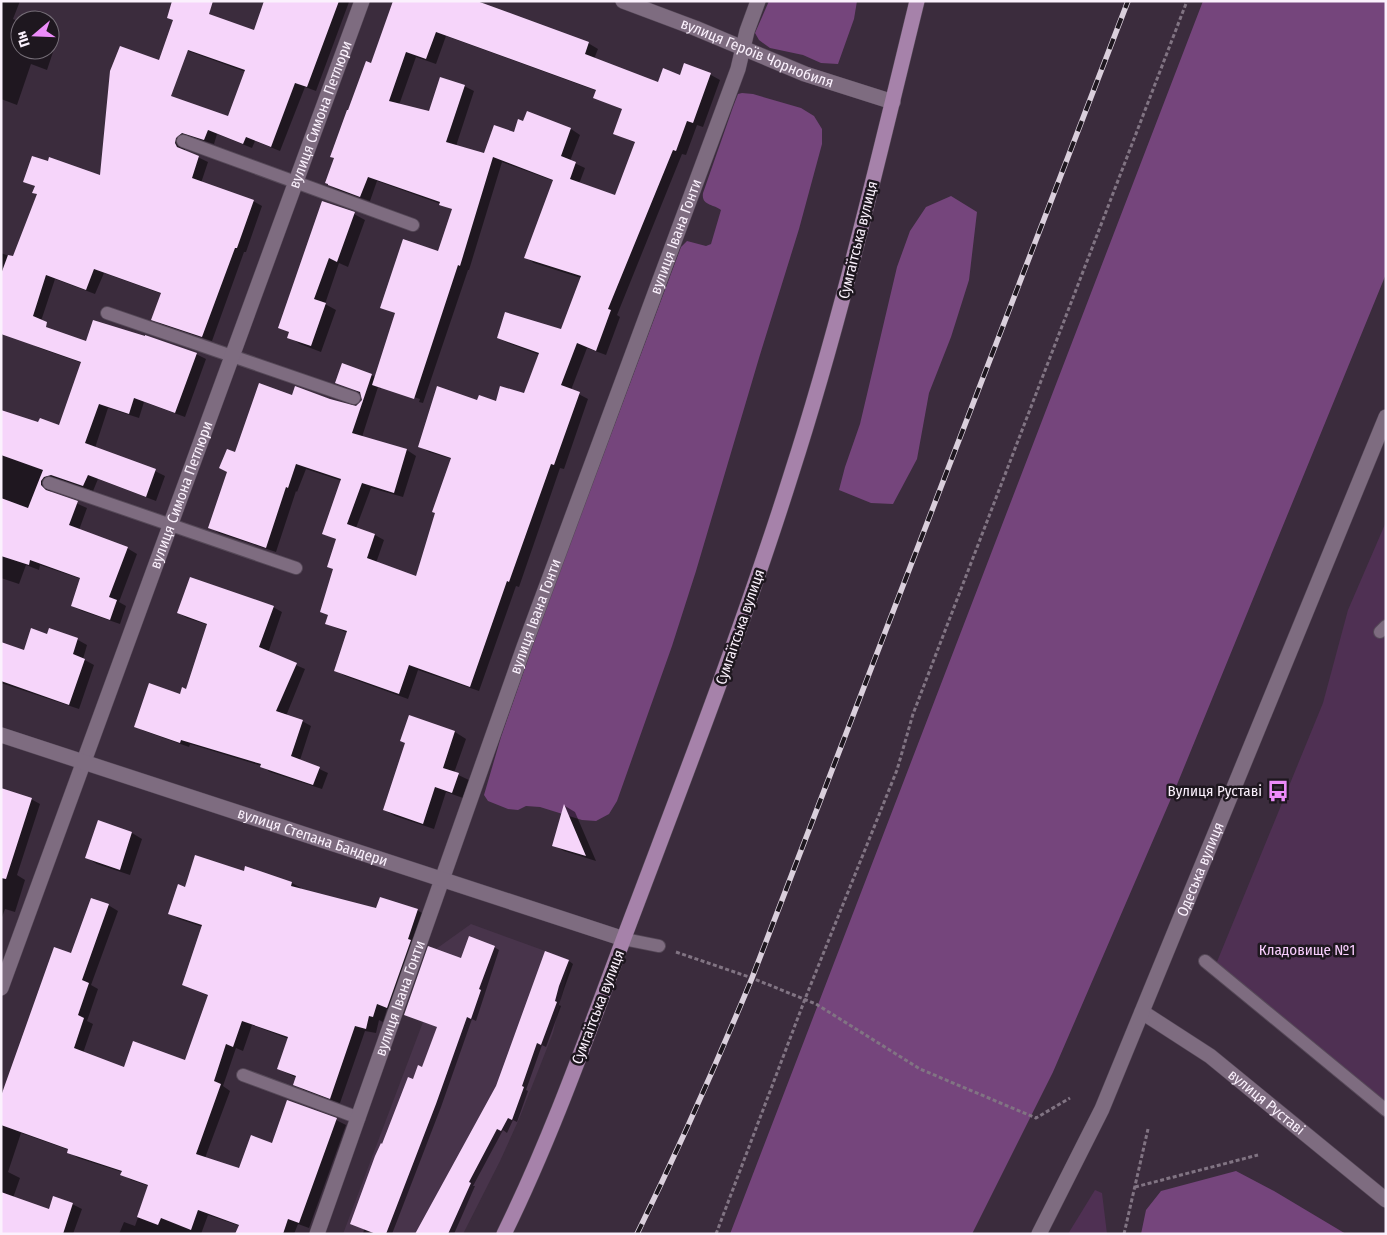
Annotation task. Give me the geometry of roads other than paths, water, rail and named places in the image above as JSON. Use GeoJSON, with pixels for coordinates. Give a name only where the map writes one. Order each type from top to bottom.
{"type":"FeatureCollection","features":[{"type":"Feature","properties":{"kind":"main road","name":"Сумгаїтська вулиця"},"geometry":{"type":"LineString","coordinates":[[504,1234],[531,1176],[564,1096],[745,615],[792,473],[828,353],[917,1]]}},
{"type":"Feature","properties":{"kind":"street","name":"вулиця Симона Петлюри"},"geometry":{"type":"LineString","coordinates":[[1,988],[362,1]]}},
{"type":"Feature","properties":{"kind":"street","name":"вулиця Героїв Чорнобиля"},"geometry":{"type":"LineString","coordinates":[[623,1],[822,80],[893,102]]}},
{"type":"Feature","properties":{"kind":"street","name":"вулиця Івана Гонти"},"geometry":{"type":"LineString","coordinates":[[317,1234],[528,637],[738,69],[747,31],[758,1]]}},
{"type":"Feature","properties":{"kind":"street","name":"Одеська вулиця"},"geometry":{"type":"LineString","coordinates":[[1039,1234],[1102,1109],[1386,418]]}},
{"type":"Feature","properties":{"kind":"street","name":"вулиця Степана Бандери"},"geometry":{"type":"LineString","coordinates":[[1,735],[624,939]]}},
{"type":"Feature","properties":{"kind":"street","name":"вулиця Руставі"},"geometry":{"type":"LineString","coordinates":[[1142,1012],[1210,1056],[1386,1200]]}},
{"type":"Feature","properties":{"kind":"lane"},"geometry":{"type":"LineString","coordinates":[[183,140],[413,225]]}},
{"type":"Feature","properties":{"kind":"lane"},"geometry":{"type":"LineString","coordinates":[[107,313],[354,398]]}},
{"type":"Feature","properties":{"kind":"lane"},"geometry":{"type":"LineString","coordinates":[[49,483],[296,568]]}},
{"type":"Feature","properties":{"kind":"lane"},"geometry":{"type":"LineString","coordinates":[[624,939],[659,946]]}},
{"type":"Feature","properties":{"kind":"lane"},"geometry":{"type":"LineString","coordinates":[[1204,961],[1386,1110]]}},
{"type":"Feature","properties":{"kind":"lane"},"geometry":{"type":"LineString","coordinates":[[243,1076],[359,1118]]}},
{"type":"Feature","properties":{"kind":"railway"},"geometry":{"type":"LineString","coordinates":[[637,1234],[725,1043],[752,978],[1128,1]]}},
{"type":"Feature","properties":{"kind":"place","name":"Вулиця Руставі"},"geometry":{"type":"Point","coordinates":[1278,791]}},
{"type":"Feature","properties":{"kind":"park label","name":"Кладовище №1"},"geometry":{"type":"Point","coordinates":[1307,950]}}]}
